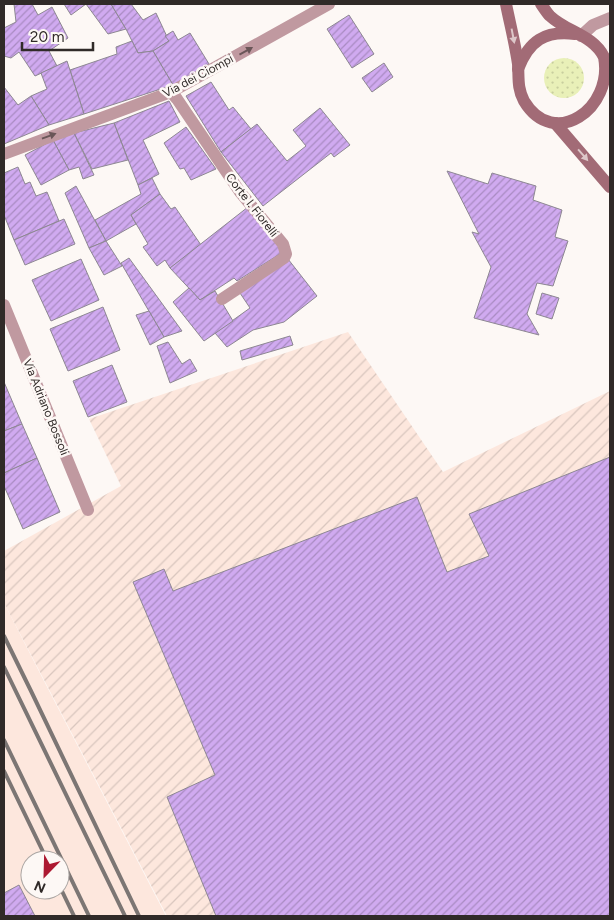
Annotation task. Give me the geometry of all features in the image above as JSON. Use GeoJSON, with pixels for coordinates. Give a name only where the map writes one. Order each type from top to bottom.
{"type":"FeatureCollection","features":[{"type":"Feature","properties":{"kind":"street","name":"Via dei Ciompi"},"geometry":{"type":"LineString","coordinates":[[4,154],[171,92],[329,4]]}},
{"type":"Feature","properties":{"kind":"street"},"geometry":{"type":"LineString","coordinates":[[506,4],[514,38],[520,93],[528,107],[540,117],[555,123],[569,123],[582,120],[594,113],[607,100],[610,80],[608,65],[605,57],[595,45],[551,16],[542,4]]}},
{"type":"Feature","properties":{"kind":"street"},"geometry":{"type":"LineString","coordinates":[[518,69],[524,54],[534,43],[547,35],[562,32],[580,35],[593,25],[610,18]]}},
{"type":"Feature","properties":{"kind":"street","name":"Corte l. Fiorelli"},"geometry":{"type":"LineString","coordinates":[[171,92],[240,192],[283,244],[286,254],[284,258],[222,299]]}},
{"type":"Feature","properties":{"kind":"street"},"geometry":{"type":"LineString","coordinates":[[555,123],[610,187]]}},
{"type":"Feature","properties":{"kind":"street","name":"Via Adriano Bossoli"},"geometry":{"type":"LineString","coordinates":[[4,305],[88,510]]}},
{"type":"Feature","properties":{"kind":"shaded area"},"geometry":{"type":"Polygon","coordinates":[[[348,332],[443,472],[610,391],[610,916],[167,916],[4,603],[4,551],[121,486],[89,419],[348,332]]]}},
{"type":"Feature","properties":{"kind":"shaded area"},"geometry":{"type":"Polygon","coordinates":[[[4,603],[46,685],[166,916],[4,916],[4,603]]]}},
{"type":"Feature","properties":{"kind":"green space"},"geometry":{"type":"Polygon","coordinates":[[[564,58],[578,64],[584,78],[578,92],[564,98],[550,92],[544,78],[550,64],[564,58]]]}},
{"type":"Feature","properties":{"kind":"building"},"geometry":{"type":"Polygon","coordinates":[[[14,4],[32,4],[38,15],[52,7],[68,38],[49,51],[57,66],[35,76],[19,52],[11,58],[4,56],[4,28],[16,22],[14,4]]]}},
{"type":"Feature","properties":{"kind":"building"},"geometry":{"type":"Polygon","coordinates":[[[64,4],[86,4],[71,15],[64,4]]]}},
{"type":"Feature","properties":{"kind":"building"},"geometry":{"type":"Polygon","coordinates":[[[86,4],[111,4],[126,29],[108,34],[86,4]]]}},
{"type":"Feature","properties":{"kind":"building"},"geometry":{"type":"Polygon","coordinates":[[[111,4],[131,4],[143,20],[156,13],[169,41],[153,51],[138,53],[111,4]]]}},
{"type":"Feature","properties":{"kind":"building"},"geometry":{"type":"Polygon","coordinates":[[[349,15],[374,54],[352,68],[327,29],[349,15]]]}},
{"type":"Feature","properties":{"kind":"building"},"geometry":{"type":"Polygon","coordinates":[[[173,31],[178,40],[190,33],[209,64],[173,85],[153,51],[169,41],[165,36],[173,31]]]}},
{"type":"Feature","properties":{"kind":"building"},"geometry":{"type":"Polygon","coordinates":[[[132,41],[138,53],[153,51],[173,85],[84,114],[70,70],[117,54],[116,47],[132,41]]]}},
{"type":"Feature","properties":{"kind":"building"},"geometry":{"type":"Polygon","coordinates":[[[67,61],[84,114],[49,125],[31,96],[47,89],[41,73],[67,61]]]}},
{"type":"Feature","properties":{"kind":"building"},"geometry":{"type":"Polygon","coordinates":[[[384,63],[393,77],[372,92],[362,78],[384,63]]]}},
{"type":"Feature","properties":{"kind":"building"},"geometry":{"type":"Polygon","coordinates":[[[211,82],[229,110],[233,107],[251,129],[221,152],[186,96],[211,82]]]}},
{"type":"Feature","properties":{"kind":"building"},"geometry":{"type":"Polygon","coordinates":[[[4,87],[18,105],[31,96],[49,125],[4,144],[4,87]]]}},
{"type":"Feature","properties":{"kind":"building"},"geometry":{"type":"Polygon","coordinates":[[[169,101],[180,122],[143,140],[159,174],[138,185],[114,123],[169,101]]]}},
{"type":"Feature","properties":{"kind":"building"},"geometry":{"type":"Polygon","coordinates":[[[320,108],[350,145],[334,157],[331,153],[263,206],[221,152],[257,124],[287,161],[306,146],[293,130],[320,108]]]}},
{"type":"Feature","properties":{"kind":"building"},"geometry":{"type":"Polygon","coordinates":[[[114,123],[128,160],[92,169],[74,133],[114,123]]]}},
{"type":"Feature","properties":{"kind":"building"},"geometry":{"type":"Polygon","coordinates":[[[186,127],[216,169],[191,180],[184,168],[180,169],[164,143],[186,127]]]}},
{"type":"Feature","properties":{"kind":"building"},"geometry":{"type":"Polygon","coordinates":[[[74,133],[94,175],[83,179],[79,167],[69,170],[53,140],[74,133]]]}},
{"type":"Feature","properties":{"kind":"building"},"geometry":{"type":"Polygon","coordinates":[[[53,140],[69,170],[41,185],[25,155],[53,140]]]}},
{"type":"Feature","properties":{"kind":"building"},"geometry":{"type":"Polygon","coordinates":[[[18,167],[25,184],[30,182],[36,196],[47,192],[59,221],[14,240],[4,215],[4,173],[18,167]]]}},
{"type":"Feature","properties":{"kind":"building"},"geometry":{"type":"Polygon","coordinates":[[[447,171],[488,184],[492,173],[536,186],[533,200],[562,210],[555,237],[568,241],[553,286],[537,283],[527,314],[539,335],[474,318],[491,267],[472,232],[479,234],[447,171]]]}},
{"type":"Feature","properties":{"kind":"building"},"geometry":{"type":"Polygon","coordinates":[[[152,178],[160,194],[131,215],[136,224],[106,241],[95,220],[141,194],[138,185],[152,178]]]}},
{"type":"Feature","properties":{"kind":"building"},"geometry":{"type":"Polygon","coordinates":[[[76,186],[106,241],[89,248],[65,193],[76,186]]]}},
{"type":"Feature","properties":{"kind":"building"},"geometry":{"type":"Polygon","coordinates":[[[160,194],[171,209],[175,207],[201,245],[170,268],[165,260],[157,266],[143,247],[148,244],[131,215],[160,194]]]}},
{"type":"Feature","properties":{"kind":"building"},"geometry":{"type":"Polygon","coordinates":[[[248,207],[283,252],[237,281],[234,278],[200,300],[170,268],[248,207]]]}},
{"type":"Feature","properties":{"kind":"building"},"geometry":{"type":"Polygon","coordinates":[[[64,219],[75,244],[25,265],[14,240],[64,219]]]}},
{"type":"Feature","properties":{"kind":"building"},"geometry":{"type":"Polygon","coordinates":[[[106,241],[122,266],[104,275],[89,248],[106,241]]]}},
{"type":"Feature","properties":{"kind":"building"},"geometry":{"type":"Polygon","coordinates":[[[129,258],[182,331],[164,337],[121,263],[129,258]]]}},
{"type":"Feature","properties":{"kind":"building"},"geometry":{"type":"Polygon","coordinates":[[[81,259],[99,300],[51,321],[32,280],[81,259]]]}},
{"type":"Feature","properties":{"kind":"building"},"geometry":{"type":"Polygon","coordinates":[[[288,259],[317,296],[284,322],[253,330],[227,347],[215,333],[250,308],[240,293],[288,259]]]}},
{"type":"Feature","properties":{"kind":"building"},"geometry":{"type":"Polygon","coordinates":[[[189,288],[200,300],[215,291],[233,321],[204,341],[173,302],[189,288]]]}},
{"type":"Feature","properties":{"kind":"building"},"geometry":{"type":"Polygon","coordinates":[[[542,293],[559,298],[552,319],[536,314],[542,293]]]}},
{"type":"Feature","properties":{"kind":"building"},"geometry":{"type":"Polygon","coordinates":[[[103,307],[120,350],[68,371],[50,329],[103,307]]]}},
{"type":"Feature","properties":{"kind":"building"},"geometry":{"type":"Polygon","coordinates":[[[149,311],[164,337],[150,345],[136,315],[149,311]]]}},
{"type":"Feature","properties":{"kind":"building"},"geometry":{"type":"Polygon","coordinates":[[[290,336],[293,345],[242,360],[240,351],[290,336]]]}},
{"type":"Feature","properties":{"kind":"building"},"geometry":{"type":"Polygon","coordinates":[[[168,342],[182,364],[190,359],[197,371],[170,383],[157,346],[168,342]]]}},
{"type":"Feature","properties":{"kind":"building"},"geometry":{"type":"Polygon","coordinates":[[[112,365],[127,402],[88,417],[73,381],[112,365]]]}},
{"type":"Feature","properties":{"kind":"building"},"geometry":{"type":"Polygon","coordinates":[[[4,382],[22,424],[4,431],[4,382]]]}},
{"type":"Feature","properties":{"kind":"building"},"geometry":{"type":"Polygon","coordinates":[[[22,424],[37,458],[4,473],[4,431],[22,424]]]}},
{"type":"Feature","properties":{"kind":"building"},"geometry":{"type":"Polygon","coordinates":[[[610,457],[610,916],[216,916],[167,797],[215,775],[133,582],[164,569],[173,591],[417,497],[447,572],[489,556],[469,514],[610,457]]]}},
{"type":"Feature","properties":{"kind":"building"},"geometry":{"type":"Polygon","coordinates":[[[37,458],[60,512],[23,529],[4,486],[4,473],[37,458]]]}},
{"type":"Feature","properties":{"kind":"building"},"geometry":{"type":"Polygon","coordinates":[[[19,885],[20,900],[27,900],[35,916],[4,916],[4,893],[19,885]]]}},
{"type":"Feature","properties":{"kind":"railway"},"geometry":{"type":"LineString","coordinates":[[4,636],[139,916]]}},
{"type":"Feature","properties":{"kind":"railway"},"geometry":{"type":"LineString","coordinates":[[4,667],[125,916]]}},
{"type":"Feature","properties":{"kind":"railway"},"geometry":{"type":"LineString","coordinates":[[4,740],[89,916]]}},
{"type":"Feature","properties":{"kind":"railway"},"geometry":{"type":"LineString","coordinates":[[4,771],[42,850]]}},
{"type":"Feature","properties":{"kind":"railway"},"geometry":{"type":"LineString","coordinates":[[66,900],[74,916]]}}]}
